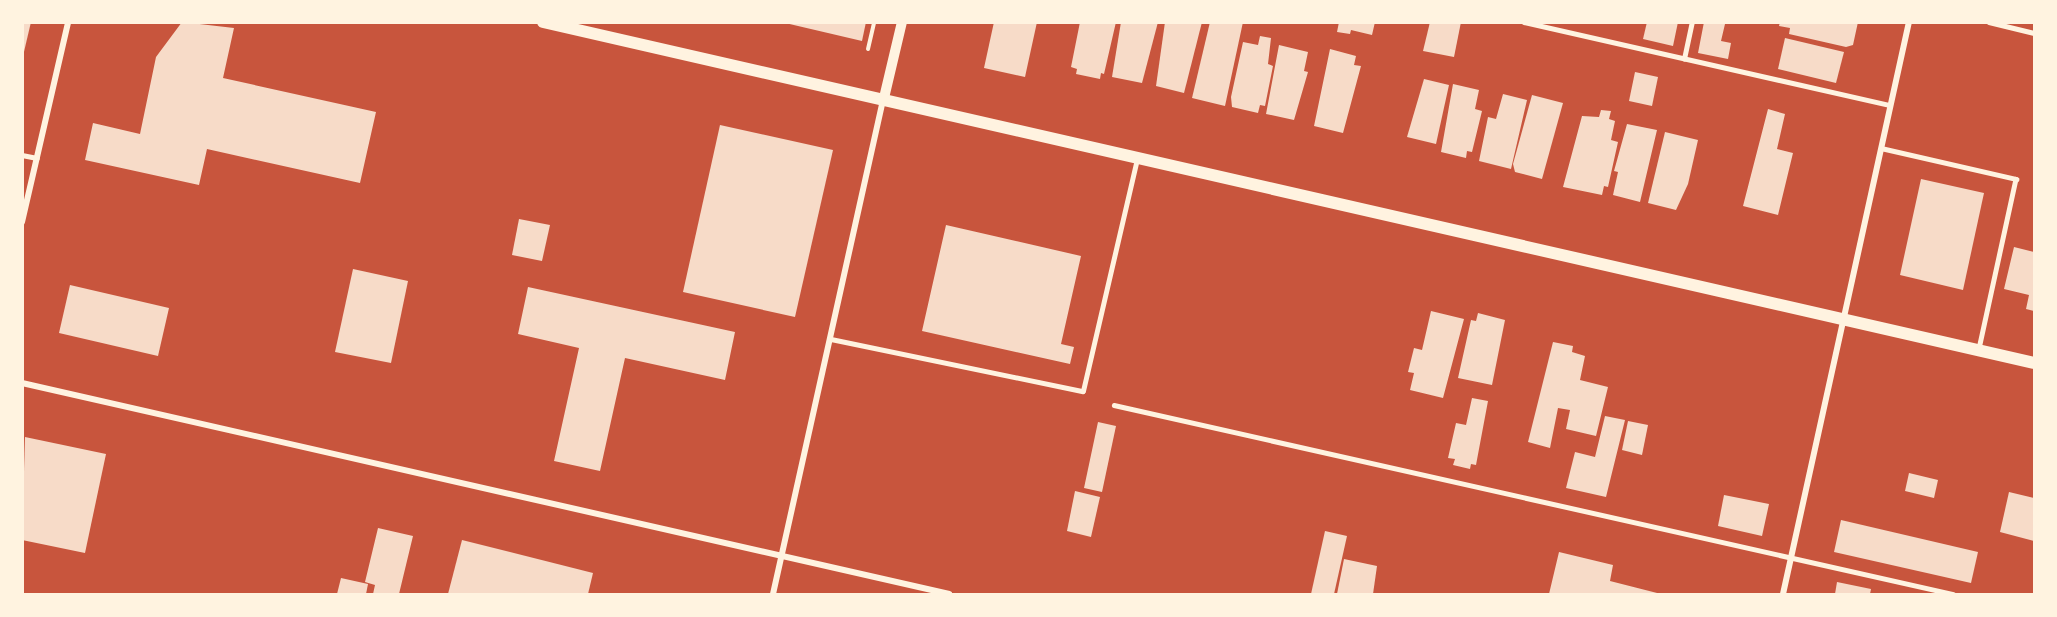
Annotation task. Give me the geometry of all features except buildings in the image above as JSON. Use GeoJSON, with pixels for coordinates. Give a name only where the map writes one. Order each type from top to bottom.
{"type":"FeatureCollection","features":[{"type":"Feature","properties":{"kind":"main road"},"geometry":{"type":"LineString","coordinates":[[543,22],[884,98],[1137,159],[2034,363]]}},
{"type":"Feature","properties":{"kind":"street"},"geometry":{"type":"LineString","coordinates":[[22,222],[68,22]]}},
{"type":"Feature","properties":{"kind":"street"},"geometry":{"type":"LineString","coordinates":[[773,594],[902,22]]}},
{"type":"Feature","properties":{"kind":"street"},"geometry":{"type":"LineString","coordinates":[[1783,594],[1909,22]]}},
{"type":"Feature","properties":{"kind":"street"},"geometry":{"type":"LineString","coordinates":[[22,382],[949,594]]}},
{"type":"Feature","properties":{"kind":"lane"},"geometry":{"type":"LineString","coordinates":[[1524,22],[1890,105]]}},
{"type":"Feature","properties":{"kind":"lane"},"geometry":{"type":"LineString","coordinates":[[1684,59],[1692,22]]}},
{"type":"Feature","properties":{"kind":"lane"},"geometry":{"type":"LineString","coordinates":[[1989,22],[2034,33]]}},
{"type":"Feature","properties":{"kind":"lane"},"geometry":{"type":"LineString","coordinates":[[1881,148],[2016,179],[1978,350]]}},
{"type":"Feature","properties":{"kind":"lane"},"geometry":{"type":"LineString","coordinates":[[22,155],[37,158]]}},
{"type":"Feature","properties":{"kind":"lane"},"geometry":{"type":"LineString","coordinates":[[831,339],[1083,391],[1137,159]]}},
{"type":"Feature","properties":{"kind":"lane"},"geometry":{"type":"LineString","coordinates":[[1114,405],[1953,594]]}},
{"type":"Feature","properties":{"kind":"path"},"geometry":{"type":"LineString","coordinates":[[868,49],[874,22]]}}]}
